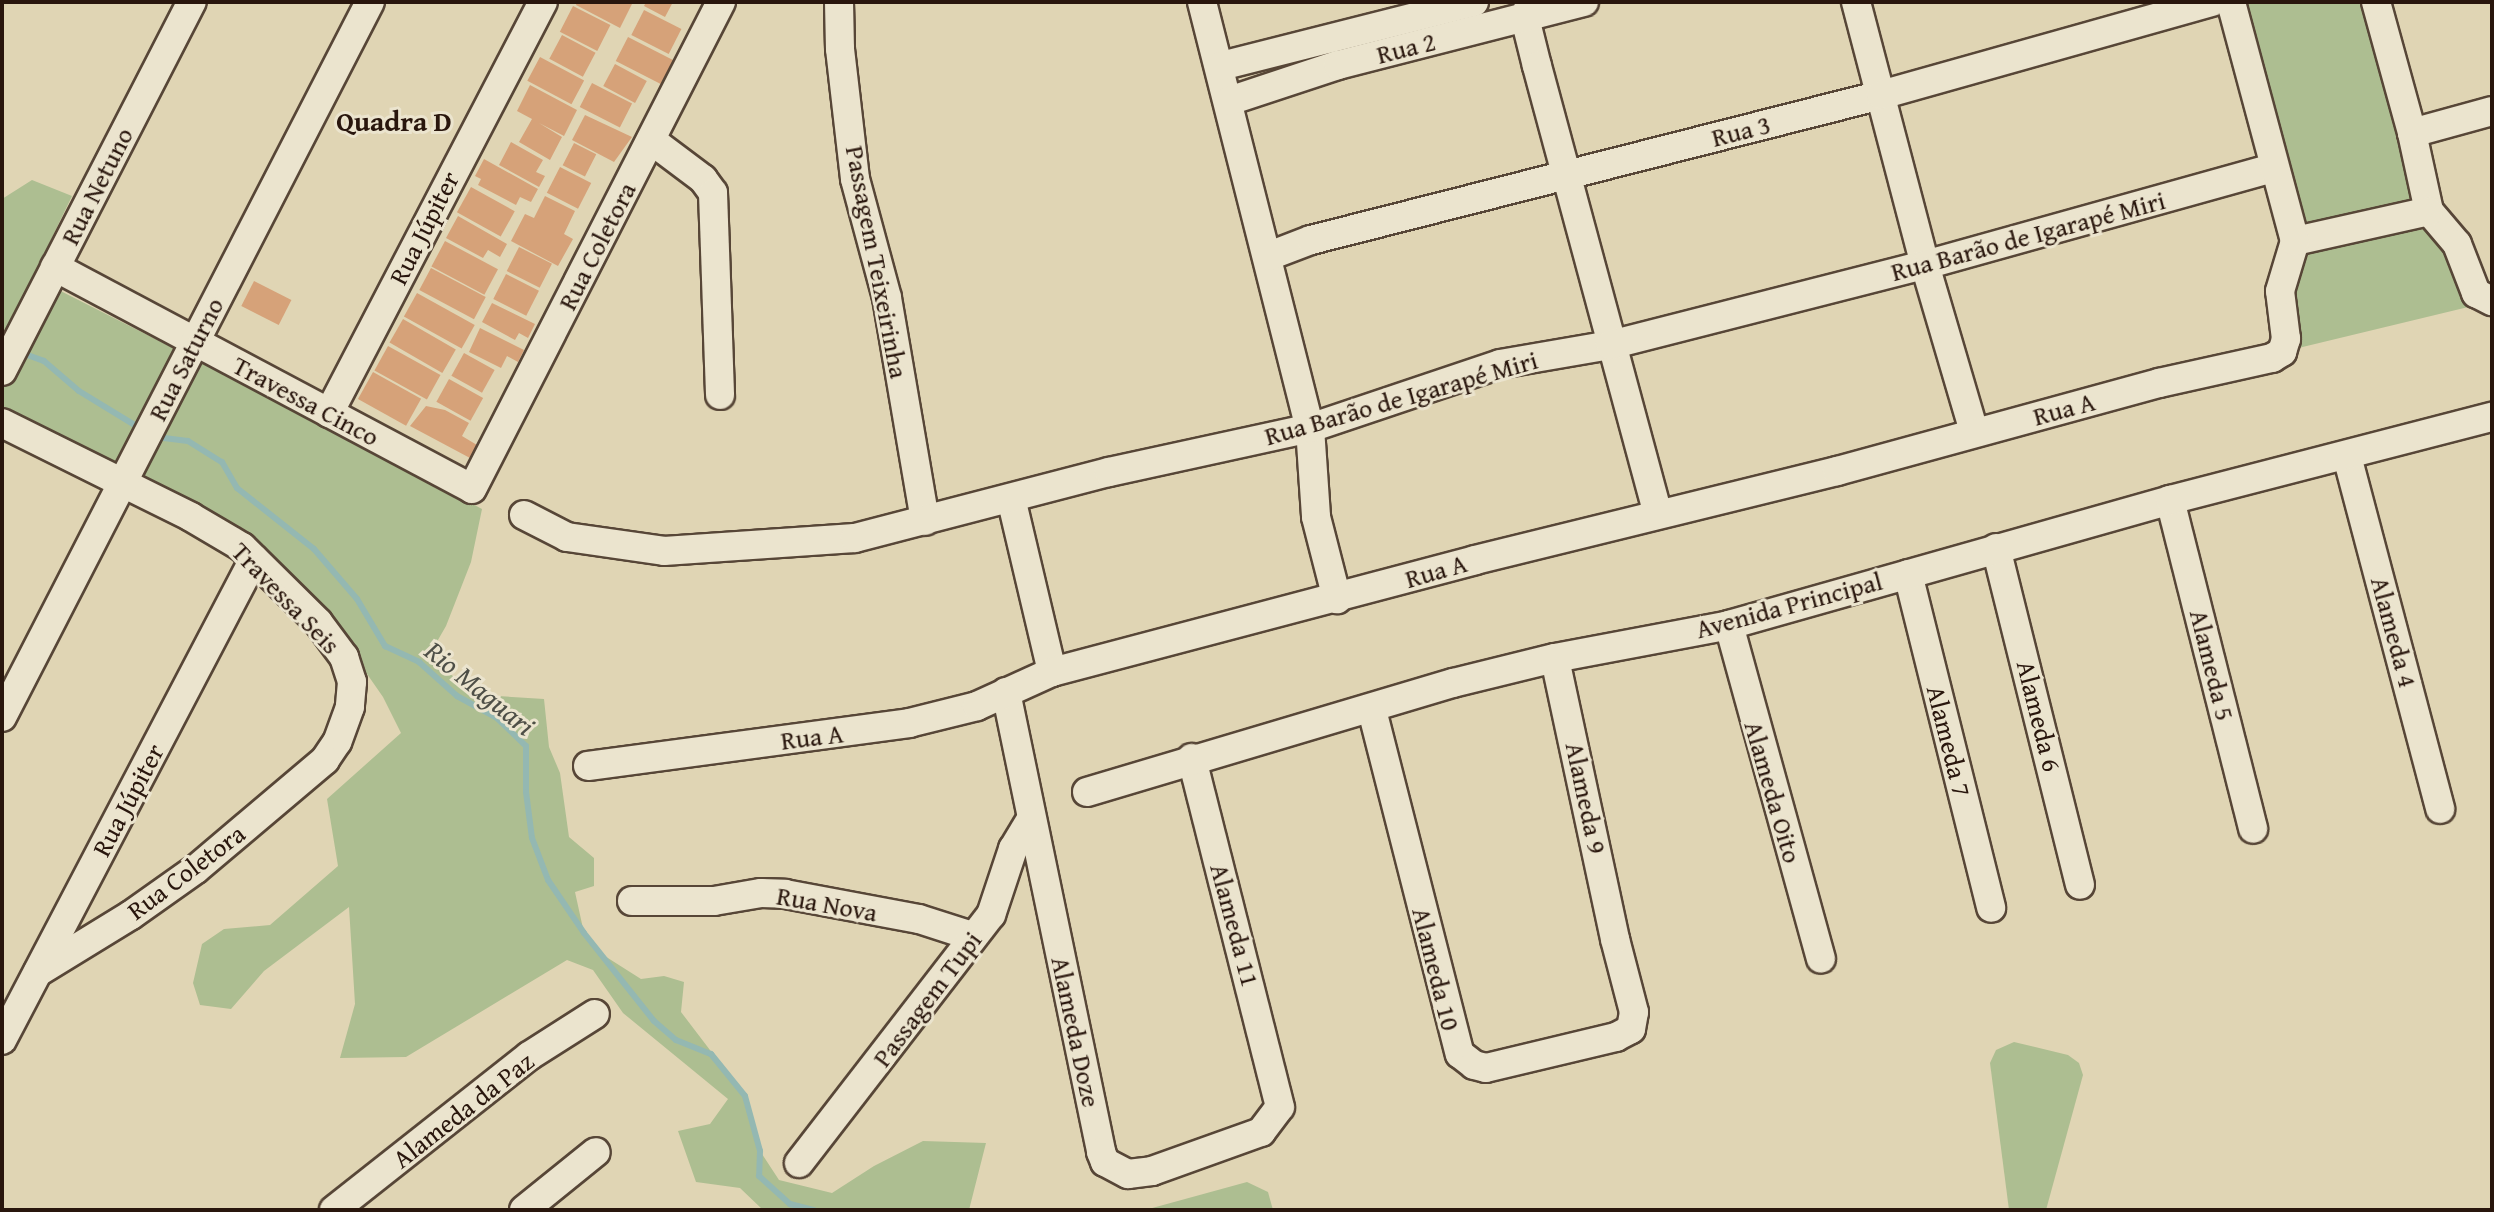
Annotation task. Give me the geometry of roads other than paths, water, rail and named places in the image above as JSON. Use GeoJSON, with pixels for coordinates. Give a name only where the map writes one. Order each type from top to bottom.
{"type":"FeatureCollection","features":[{"type":"Feature","properties":{"kind":"street","name":"Rua Netuno"},"geometry":{"type":"LineString","coordinates":[[3,368],[192,2]]}},
{"type":"Feature","properties":{"kind":"street","name":"Rua Saturno"},"geometry":{"type":"LineString","coordinates":[[2,717],[136,451],[370,2]]}},
{"type":"Feature","properties":{"kind":"street","name":"Rua Júpiter"},"geometry":{"type":"LineString","coordinates":[[329,413],[543,2]]}},
{"type":"Feature","properties":{"kind":"street","name":"Rua Coletora"},"geometry":{"type":"LineString","coordinates":[[472,489],[721,2]]}},
{"type":"Feature","properties":{"kind":"street","name":"Passagem Teixeirinha"},"geometry":{"type":"LineString","coordinates":[[839,2],[840,49],[855,179],[887,298],[925,521]]}},
{"type":"Feature","properties":{"kind":"street"},"geometry":{"type":"LineString","coordinates":[[1202,2],[1221,66],[1252,207],[1269,256],[1310,428],[1316,517],[1337,599]]}},
{"type":"Feature","properties":{"kind":"street","name":"Rua 2"},"geometry":{"type":"LineString","coordinates":[[1221,66],[1474,2]]}},
{"type":"Feature","properties":{"kind":"street","name":"Rua 2"},"geometry":{"type":"LineString","coordinates":[[1229,101],[1338,65],[1527,10],[1584,2]]}},
{"type":"Feature","properties":{"kind":"street"},"geometry":{"type":"LineString","coordinates":[[1856,2],[1925,265],[1974,432]]}},
{"type":"Feature","properties":{"kind":"street","name":"Rua 3"},"geometry":{"type":"LineString","coordinates":[[1269,256],[1311,240],[1881,95],[2212,2]]}},
{"type":"Feature","properties":{"kind":"street"},"geometry":{"type":"LineString","coordinates":[[2231,2],[2295,241],[2429,211]]}},
{"type":"Feature","properties":{"kind":"street"},"geometry":{"type":"LineString","coordinates":[[2376,2],[2412,133],[2429,211],[2457,244],[2476,293],[2491,302]]}},
{"type":"Feature","properties":{"kind":"street"},"geometry":{"type":"LineString","coordinates":[[1527,10],[1610,345],[1658,514]]}},
{"type":"Feature","properties":{"kind":"street"},"geometry":{"type":"LineString","coordinates":[[2412,133],[2492,111]]}},
{"type":"Feature","properties":{"kind":"street"},"geometry":{"type":"LineString","coordinates":[[651,140],[703,179],[713,193],[720,395]]}},
{"type":"Feature","properties":{"kind":"street","name":"Rua Barão de Igarapé Miri"},"geometry":{"type":"LineString","coordinates":[[524,515],[567,537],[664,551],[855,538],[1310,428],[1500,364],[1610,345],[1925,265],[2273,168]]}},
{"type":"Feature","properties":{"kind":"street","name":"Rua A"},"geometry":{"type":"LineString","coordinates":[[588,766],[909,723],[977,706],[1052,672],[1658,514],[1837,471],[2159,383],[2272,358],[2282,352],[2286,339],[2280,291],[2295,241]]}},
{"type":"Feature","properties":{"kind":"street","name":"Travessa Cinco"},"geometry":{"type":"LineString","coordinates":[[55,267],[472,489]]}},
{"type":"Feature","properties":{"kind":"street","name":"Avenida Principal"},"geometry":{"type":"LineString","coordinates":[[1087,792],[1192,758],[1372,710],[1453,683],[1555,658],[1729,625],[2170,500],[2492,417]]}},
{"type":"Feature","properties":{"kind":"street","name":"Travessa Seis"},"geometry":{"type":"LineString","coordinates":[[2,423],[220,532],[254,559],[318,622],[344,657],[350,673],[350,707],[337,742],[325,760]]}},
{"type":"Feature","properties":{"kind":"street","name":"Alameda 4"},"geometry":{"type":"LineString","coordinates":[[2347,456],[2440,809]]}},
{"type":"Feature","properties":{"kind":"street"},"geometry":{"type":"LineString","coordinates":[[1011,498],[1052,672]]}},
{"type":"Feature","properties":{"kind":"street","name":"Alameda 5"},"geometry":{"type":"LineString","coordinates":[[2170,500],[2253,829]]}},
{"type":"Feature","properties":{"kind":"street","name":"Alameda 6"},"geometry":{"type":"LineString","coordinates":[[1996,548],[2080,885]]}},
{"type":"Feature","properties":{"kind":"street","name":"Rua Júpiter"},"geometry":{"type":"LineString","coordinates":[[2,1040],[254,559]]}},
{"type":"Feature","properties":{"kind":"street","name":"Alameda 7"},"geometry":{"type":"LineString","coordinates":[[1908,574],[1991,908]]}},
{"type":"Feature","properties":{"kind":"street","name":"Alameda Oito"},"geometry":{"type":"LineString","coordinates":[[1729,625],[1821,959]]}},
{"type":"Feature","properties":{"kind":"street","name":"Alameda 9"},"geometry":{"type":"LineString","coordinates":[[1555,658],[1615,939]]}},
{"type":"Feature","properties":{"kind":"street","name":"Alameda Doze"},"geometry":{"type":"LineString","coordinates":[[1006,692],[1030,821],[1105,1162],[1128,1174],[1141,1174],[1261,1132],[1280,1107],[1278,1091]]}},
{"type":"Feature","properties":{"kind":"street","name":"Alameda 10"},"geometry":{"type":"LineString","coordinates":[[1372,710],[1455,1043],[1466,1060],[1486,1068],[1499,1066],[1616,1037],[1631,1029],[1634,1012],[1615,939]]}},
{"type":"Feature","properties":{"kind":"street","name":"Alameda 11"},"geometry":{"type":"LineString","coordinates":[[1192,758],[1278,1091]]}},
{"type":"Feature","properties":{"kind":"street","name":"Rua Coletora"},"geometry":{"type":"LineString","coordinates":[[38,972],[131,915],[196,869],[325,760]]}},
{"type":"Feature","properties":{"kind":"street","name":"Passagem Tupi"},"geometry":{"type":"LineString","coordinates":[[799,1163],[991,915],[1013,849],[1030,821]]}},
{"type":"Feature","properties":{"kind":"street","name":"Rua Nova"},"geometry":{"type":"LineString","coordinates":[[632,901],[714,901],[761,893],[785,894],[919,919],[972,936]]}},
{"type":"Feature","properties":{"kind":"street","name":"Alameda da Paz"},"geometry":{"type":"LineString","coordinates":[[334,1210],[529,1056],[595,1014]]}},
{"type":"Feature","properties":{"kind":"street"},"geometry":{"type":"LineString","coordinates":[[524,1210],[596,1152]]}},
{"type":"Feature","properties":{"kind":"waterway","name":"Rio Maguari"},"geometry":{"type":"LineString","coordinates":[[22,353],[44,361],[79,391],[143,430]]}},
{"type":"Feature","properties":{"kind":"waterway","name":"Rio Maguari"},"geometry":{"type":"LineString","coordinates":[[156,437],[188,441],[222,462],[237,488],[314,549],[357,599],[385,646],[419,662],[457,696],[497,718],[526,746],[526,792],[532,838],[548,880],[584,933],[654,1021],[676,1040],[711,1054],[745,1096],[760,1151],[759,1176],[790,1204],[814,1210]]}},
{"type":"Feature","properties":{"kind":"district","name":"Quadra D"},"geometry":{"type":"Point","coordinates":[394,121]}}]}
